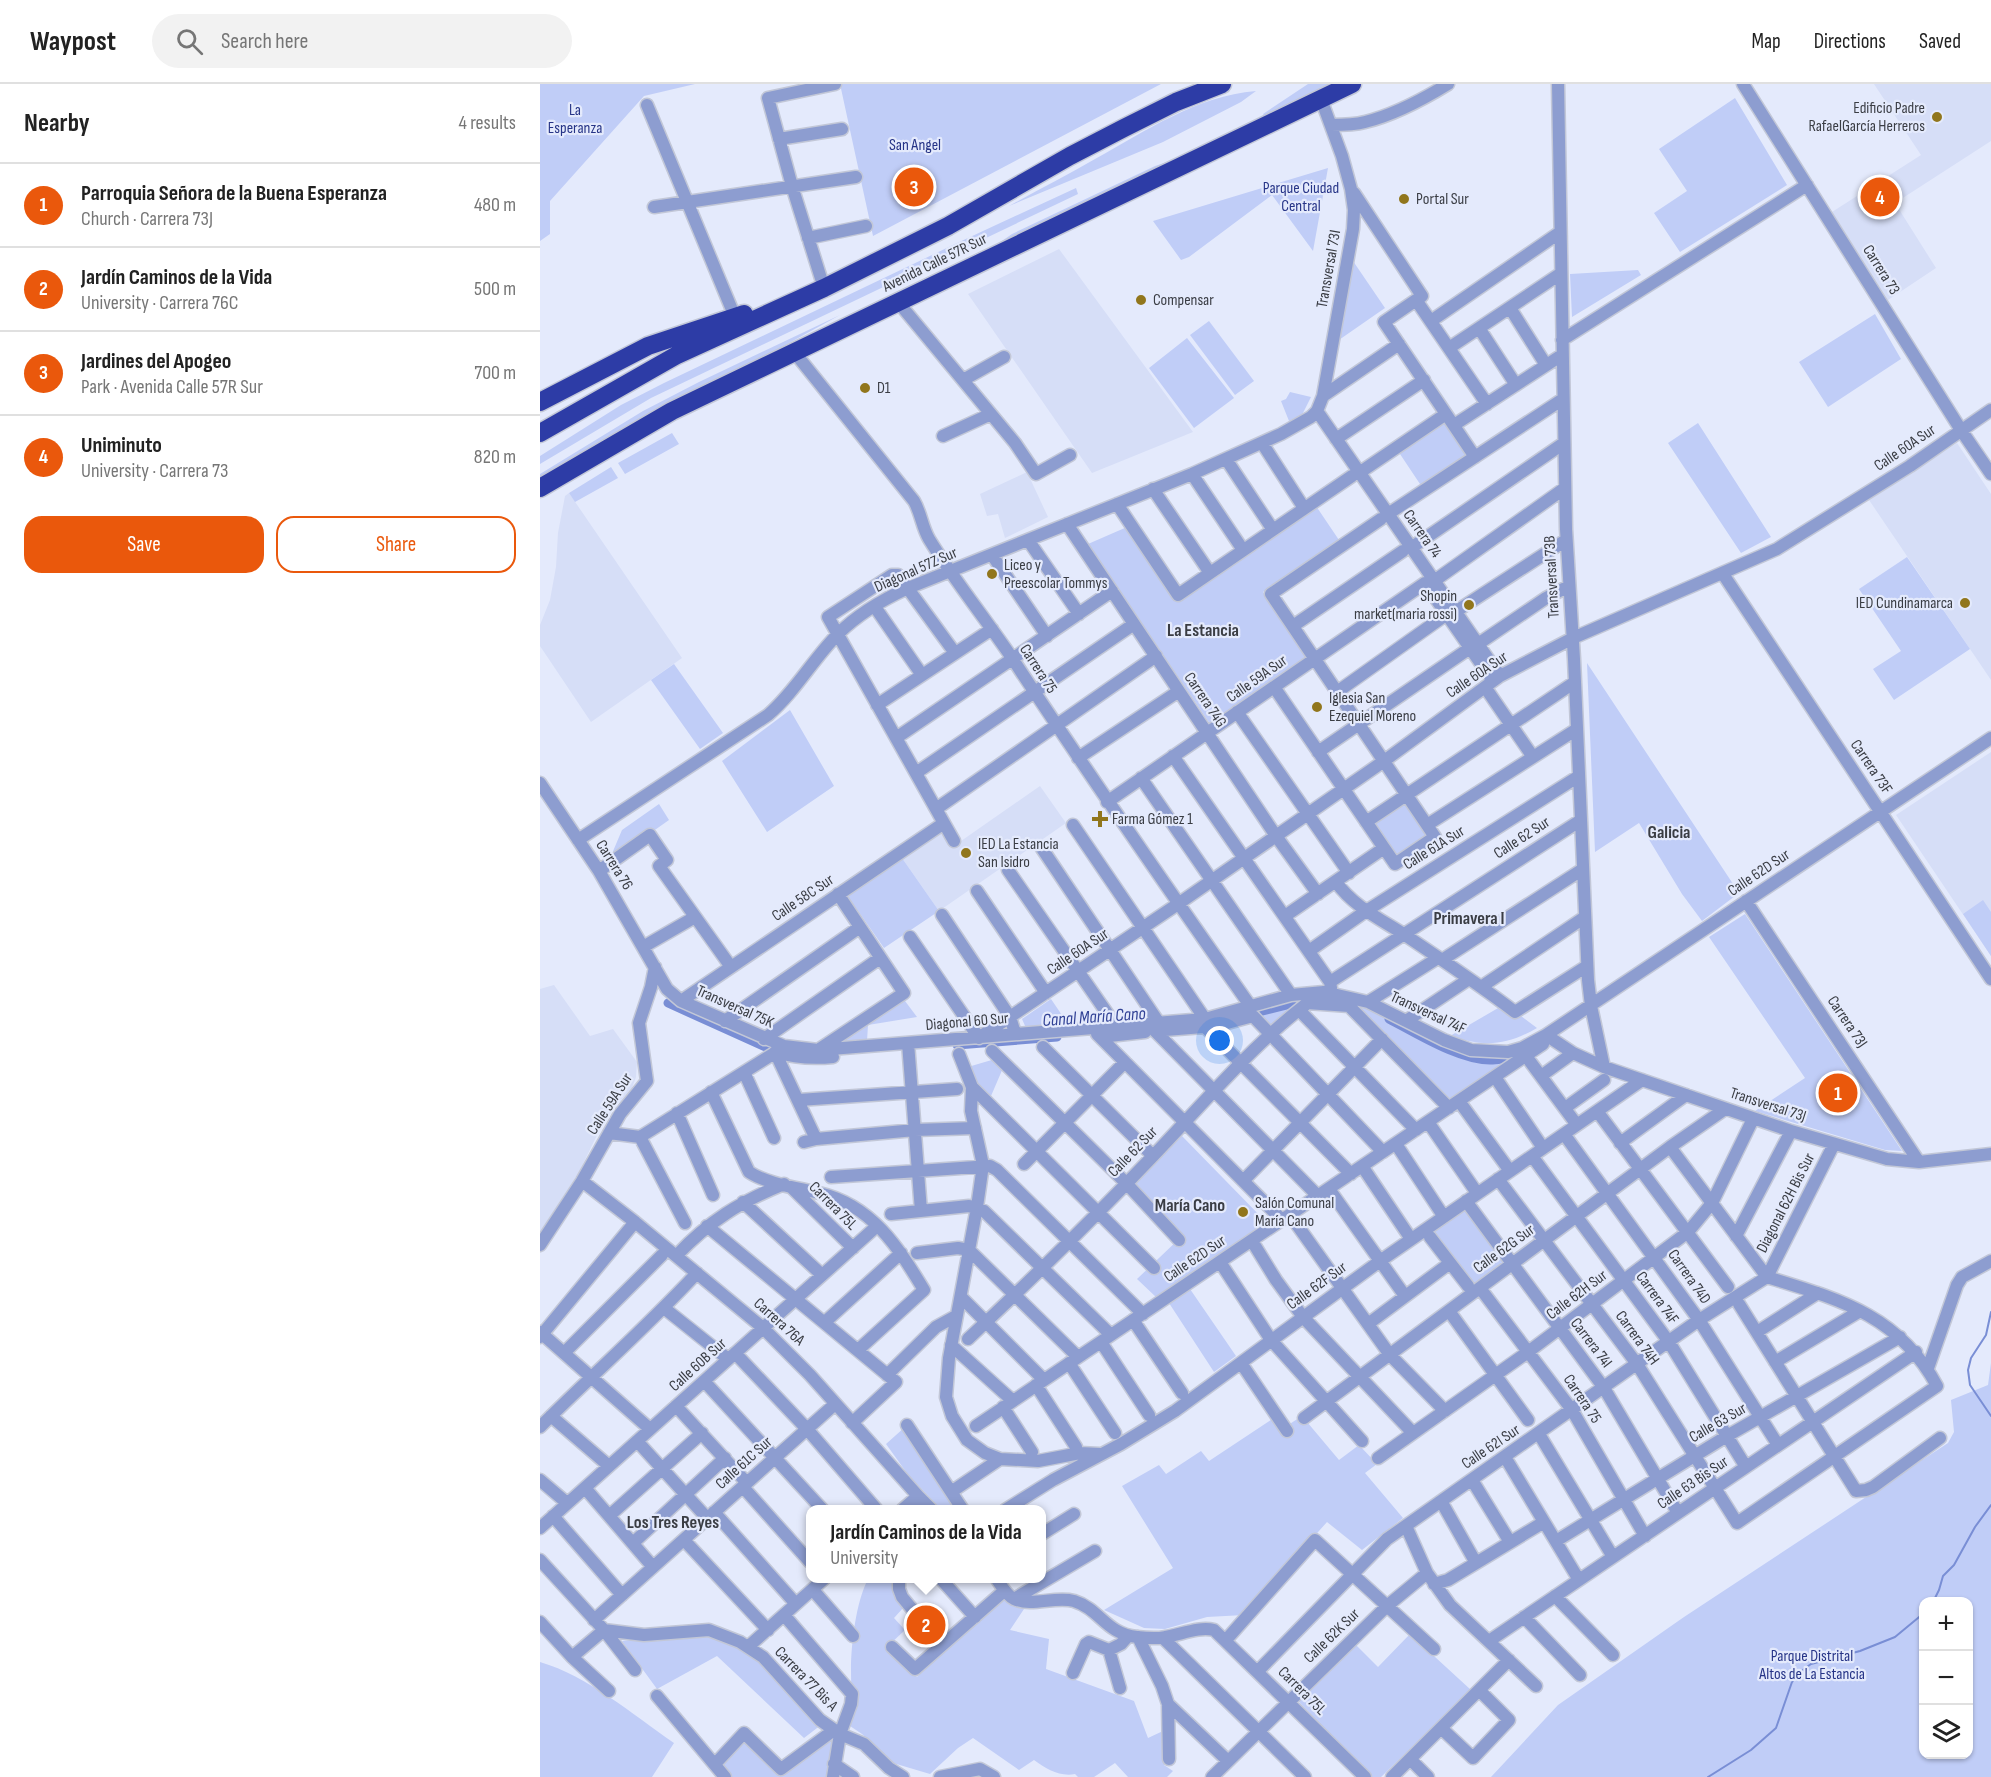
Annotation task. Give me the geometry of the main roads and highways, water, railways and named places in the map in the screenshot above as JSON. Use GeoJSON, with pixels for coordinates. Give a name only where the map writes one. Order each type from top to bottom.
{"type":"FeatureCollection","features":[{"type":"Feature","properties":{"kind":"highway","name":"Avenida Calle 57R Sur"},"geometry":{"type":"LineString","coordinates":[[540,433],[657,366],[948,226],[1070,156],[1124,128],[1176,102],[1222,84]]}},
{"type":"Feature","properties":{"kind":"highway","name":"Avenida Calle 57R Sur"},"geometry":{"type":"LineString","coordinates":[[540,488],[650,422],[1352,84]]}},
{"type":"Feature","properties":{"kind":"highway"},"geometry":{"type":"LineString","coordinates":[[540,402],[662,341],[818,290]]}},
{"type":"Feature","properties":{"kind":"highway"},"geometry":{"type":"LineString","coordinates":[[540,424],[601,372]]}},
{"type":"Feature","properties":{"kind":"waterway","name":"Canal María Cano"},"geometry":{"type":"LineString","coordinates":[[1246,1015],[1311,999]]}},
{"type":"Feature","properties":{"kind":"waterway","name":"Canal María Cano"},"geometry":{"type":"LineString","coordinates":[[668,1003],[770,1049],[782,1051]]}},
{"type":"Feature","properties":{"kind":"waterway","name":"Canal María Cano"},"geometry":{"type":"LineString","coordinates":[[1389,1019],[1440,1046],[1467,1056],[1493,1060],[1516,1056]]}},
{"type":"Feature","properties":{"kind":"waterway","name":"Canal María Cano"},"geometry":{"type":"LineString","coordinates":[[957,1045],[1057,1037]]}},
{"type":"Feature","properties":{"kind":"waterway"},"geometry":{"type":"LineString","coordinates":[[1991,1312],[1986,1335],[1971,1358],[1968,1370],[1970,1385],[1991,1416]]}},
{"type":"Feature","properties":{"kind":"waterway"},"geometry":{"type":"LineString","coordinates":[[1936,1597],[1943,1576],[1954,1565],[1975,1527],[1991,1505]]}},
{"type":"Feature","properties":{"kind":"waterway"},"geometry":{"type":"LineString","coordinates":[[1708,1777],[1751,1750],[1776,1728],[1792,1682],[1804,1669],[1811,1664],[1860,1651],[1895,1637],[1919,1617]]}},
{"type":"Feature","properties":{"kind":"place","name":"Edificio Padre RafaelGarcía Herreros"},"geometry":{"type":"Point","coordinates":[1937,117]}},
{"type":"Feature","properties":{"kind":"place","name":"Jardines del Apogeo"},"geometry":{"type":"Point","coordinates":[914,187]}},
{"type":"Feature","properties":{"kind":"place","name":"Uniminuto"},"geometry":{"type":"Point","coordinates":[1880,197]}},
{"type":"Feature","properties":{"kind":"place","name":"Portal Sur"},"geometry":{"type":"Point","coordinates":[1404,199]}},
{"type":"Feature","properties":{"kind":"place","name":"Compensar"},"geometry":{"type":"Point","coordinates":[1141,300]}},
{"type":"Feature","properties":{"kind":"place","name":"D1"},"geometry":{"type":"Point","coordinates":[865,388]}},
{"type":"Feature","properties":{"kind":"place","name":"Liceo y Preescolar Tommys"},"geometry":{"type":"Point","coordinates":[992,574]}},
{"type":"Feature","properties":{"kind":"place","name":"IED Cundinamarca"},"geometry":{"type":"Point","coordinates":[1965,603]}},
{"type":"Feature","properties":{"kind":"place","name":"Shopin market(maria rossi)"},"geometry":{"type":"Point","coordinates":[1469,605]}},
{"type":"Feature","properties":{"kind":"place","name":"Iglesia San Ezequiel Moreno"},"geometry":{"type":"Point","coordinates":[1317,707]}},
{"type":"Feature","properties":{"kind":"place","name":"Farma Gómez 1"},"geometry":{"type":"Point","coordinates":[1100,819]}},
{"type":"Feature","properties":{"kind":"place","name":"IED La Estancia San Isidro"},"geometry":{"type":"Point","coordinates":[966,853]}},
{"type":"Feature","properties":{"kind":"place","name":"Parroquia Señora de la Buena Esperanza"},"geometry":{"type":"Point","coordinates":[1838,1093]}},
{"type":"Feature","properties":{"kind":"place","name":"Salón Comunal María Cano"},"geometry":{"type":"Point","coordinates":[1243,1212]}},
{"type":"Feature","properties":{"kind":"place","name":"Jardín Caminos de la Vida"},"geometry":{"type":"Point","coordinates":[926,1625]}},
{"type":"Feature","properties":{"kind":"district","name":"La Estancia"},"geometry":{"type":"Point","coordinates":[1203,630]}},
{"type":"Feature","properties":{"kind":"district","name":"Galicia"},"geometry":{"type":"Point","coordinates":[1669,832]}},
{"type":"Feature","properties":{"kind":"district","name":"Primavera I"},"geometry":{"type":"Point","coordinates":[1469,918]}},
{"type":"Feature","properties":{"kind":"district","name":"María Cano"},"geometry":{"type":"Point","coordinates":[1190,1205]}},
{"type":"Feature","properties":{"kind":"district","name":"Los Tres Reyes"},"geometry":{"type":"Point","coordinates":[673,1522]}},
{"type":"Feature","properties":{"kind":"park label","name":"La Esperanza"},"geometry":{"type":"Point","coordinates":[575,119]}},
{"type":"Feature","properties":{"kind":"park label","name":"San Angel"},"geometry":{"type":"Point","coordinates":[915,145]}},
{"type":"Feature","properties":{"kind":"park label","name":"Parque Ciudad Central"},"geometry":{"type":"Point","coordinates":[1301,197]}},
{"type":"Feature","properties":{"kind":"park label","name":"Parque Distrital Altos de La Estancia"},"geometry":{"type":"Point","coordinates":[1812,1665]}}]}
